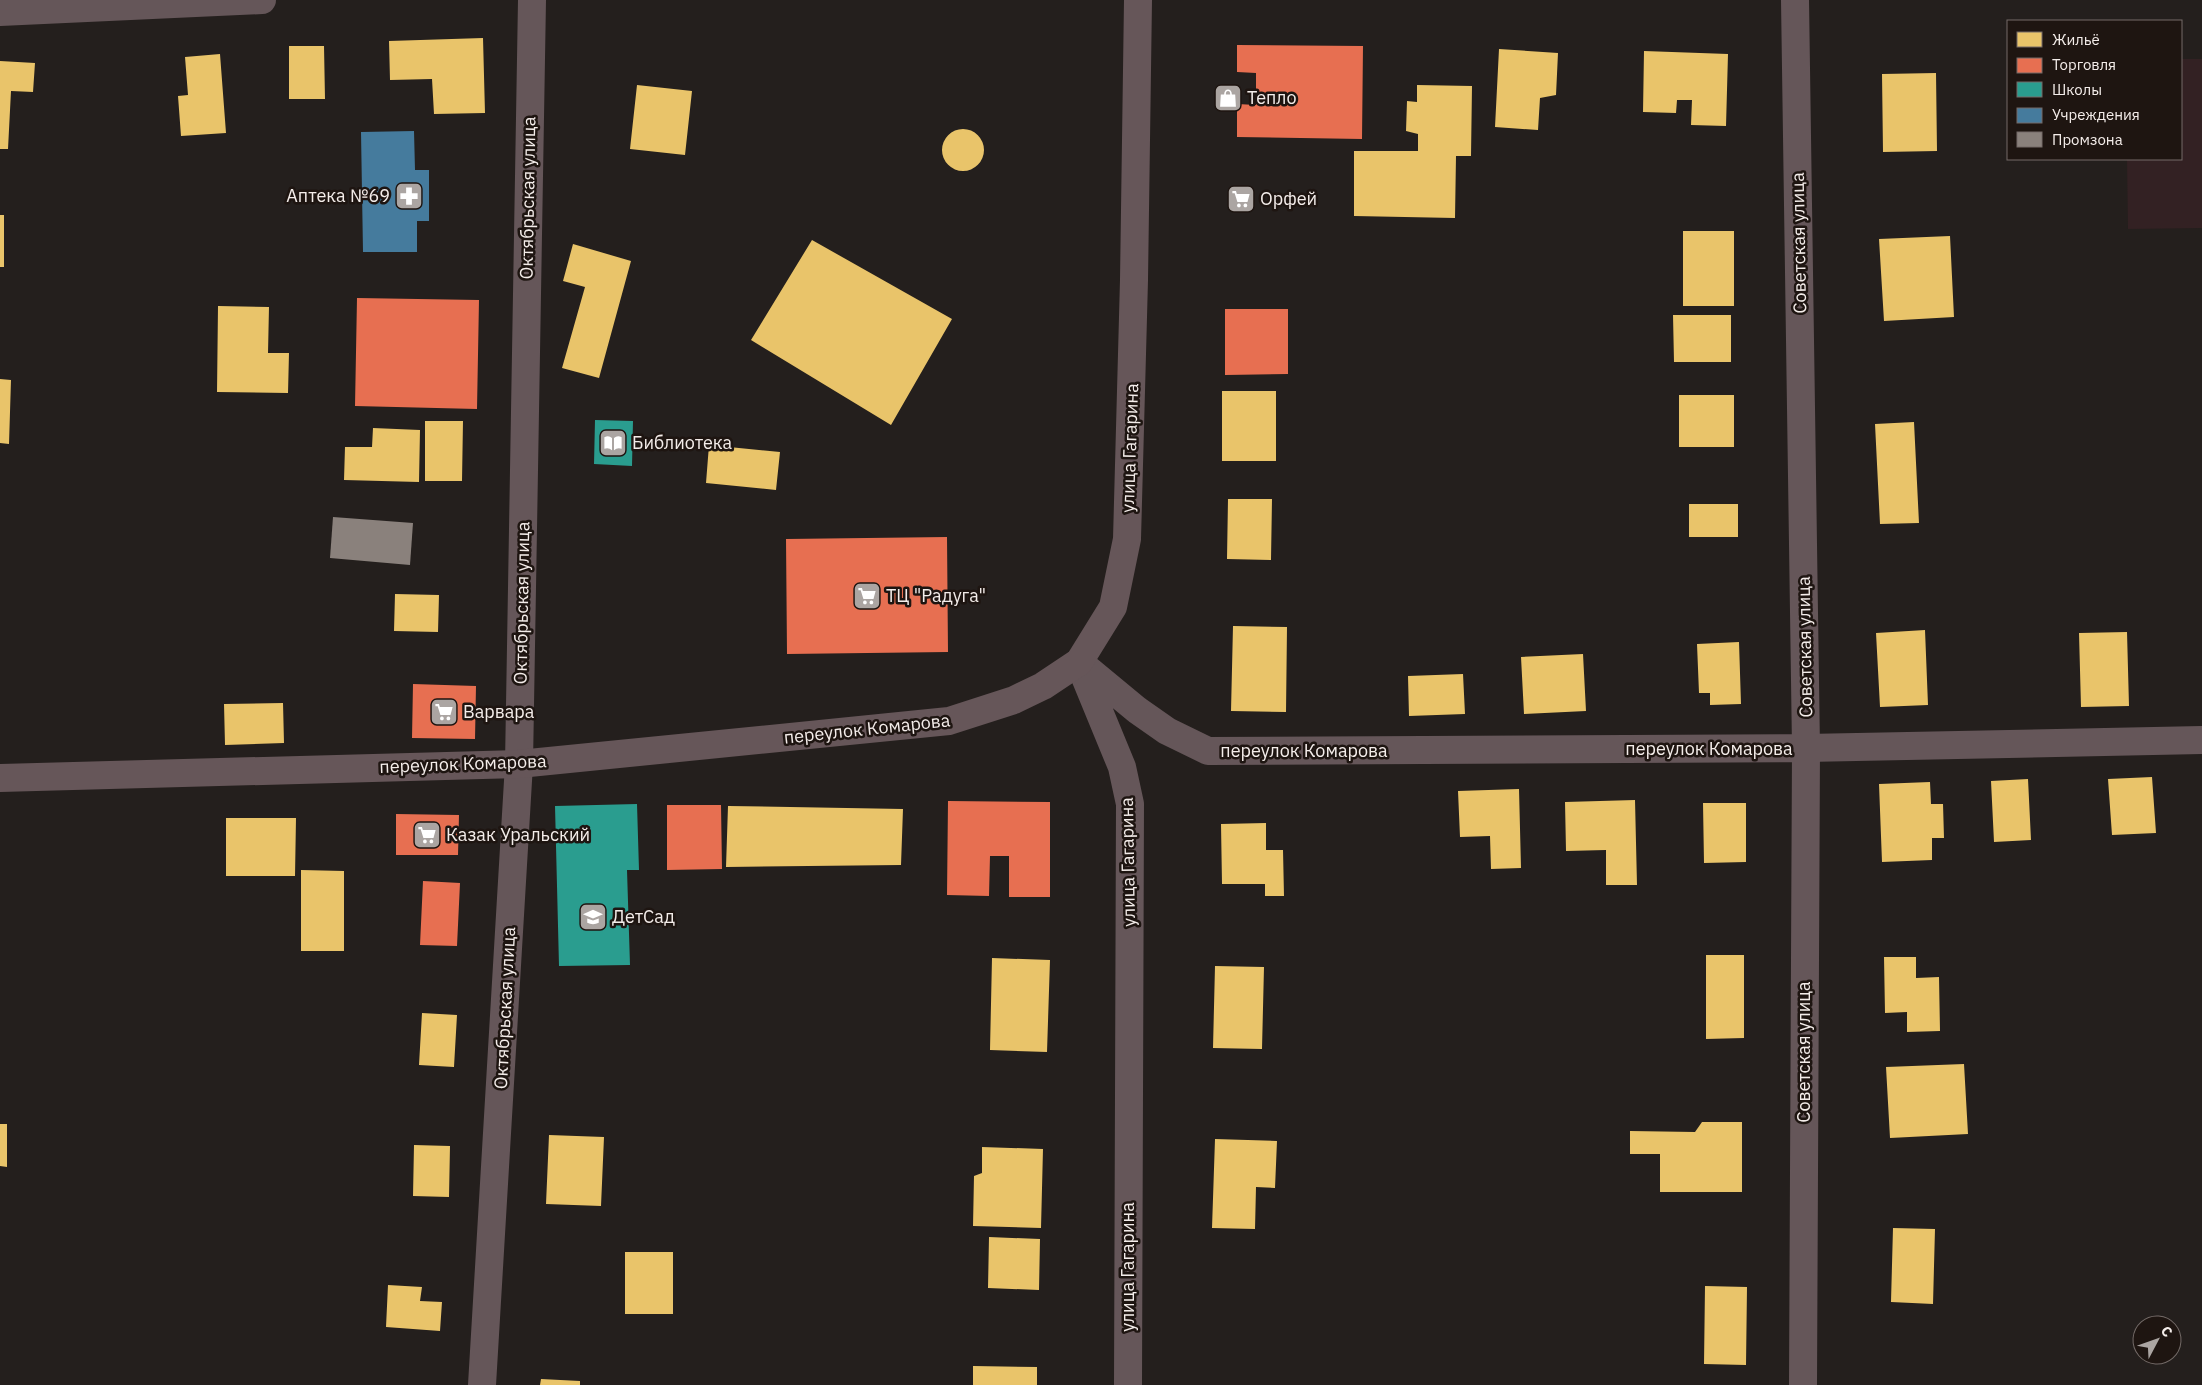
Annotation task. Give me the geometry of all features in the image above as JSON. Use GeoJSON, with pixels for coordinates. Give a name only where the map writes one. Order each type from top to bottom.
{"type":"FeatureCollection","features":[{"type":"Feature","properties":{"kind":"main road","name":"улица Гагарина"},"geometry":{"type":"LineString","coordinates":[[1079,662],[1113,607],[1127,539],[1134,280],[1138,0]]}},
{"type":"Feature","properties":{"kind":"main road","name":"переулок Комарова"},"geometry":{"type":"LineString","coordinates":[[0,778],[519,764],[949,721],[1014,700],[1043,686],[1079,662]]}},
{"type":"Feature","properties":{"kind":"street"},"geometry":{"type":"LineString","coordinates":[[0,12],[262,0]]}},
{"type":"Feature","properties":{"kind":"street","name":"Октябрьская улица"},"geometry":{"type":"LineString","coordinates":[[482,1385],[519,764],[532,0]]}},
{"type":"Feature","properties":{"kind":"street","name":"Советская улица"},"geometry":{"type":"LineString","coordinates":[[1795,0],[1806,748],[1803,1385]]}},
{"type":"Feature","properties":{"kind":"street","name":"переулок Комарова"},"geometry":{"type":"LineString","coordinates":[[1079,662],[1137,710],[1167,731],[1208,751],[1806,748],[2202,740]]}},
{"type":"Feature","properties":{"kind":"street","name":"улица Гагарина"},"geometry":{"type":"LineString","coordinates":[[1079,662],[1122,766],[1130,804],[1128,1385]]}},
{"type":"Feature","properties":{"kind":"shaded area"},"geometry":{"type":"Polygon","coordinates":[[[2182,59],[2202,59],[2202,228],[2128,229],[2127,160],[2182,160],[2182,59]]]}},
{"type":"Feature","properties":{"kind":"building: Жильё"},"geometry":{"type":"Polygon","coordinates":[[[483,38],[485,113],[434,114],[432,79],[390,80],[389,41],[483,38]]]}},
{"type":"Feature","properties":{"kind":"building: Жильё"},"geometry":{"type":"Polygon","coordinates":[[[289,46],[324,46],[325,99],[289,99],[289,46]]]}},
{"type":"Feature","properties":{"kind":"building: Жильё"},"geometry":{"type":"Polygon","coordinates":[[[1499,49],[1558,53],[1556,95],[1540,98],[1538,130],[1495,127],[1499,49]]]}},
{"type":"Feature","properties":{"kind":"building: Жильё"},"geometry":{"type":"Polygon","coordinates":[[[1644,51],[1728,54],[1726,126],[1691,125],[1692,100],[1677,100],[1676,113],[1643,112],[1644,51]]]}},
{"type":"Feature","properties":{"kind":"building: Жильё"},"geometry":{"type":"Polygon","coordinates":[[[220,54],[226,133],[181,136],[178,96],[188,95],[185,57],[220,54]]]}},
{"type":"Feature","properties":{"kind":"building: Жильё"},"geometry":{"type":"Polygon","coordinates":[[[0,61],[35,63],[33,92],[11,91],[8,149],[0,149],[0,61]]]}},
{"type":"Feature","properties":{"kind":"building: Жильё"},"geometry":{"type":"Polygon","coordinates":[[[1936,73],[1937,151],[1883,152],[1882,74],[1936,73]]]}},
{"type":"Feature","properties":{"kind":"building: Жильё"},"geometry":{"type":"Polygon","coordinates":[[[637,85],[692,91],[685,155],[630,149],[637,85]]]}},
{"type":"Feature","properties":{"kind":"building: Жильё"},"geometry":{"type":"Polygon","coordinates":[[[1417,85],[1472,86],[1471,156],[1456,156],[1455,218],[1354,216],[1354,151],[1418,151],[1418,134],[1406,131],[1407,101],[1417,102],[1417,85]]]}},
{"type":"Feature","properties":{"kind":"building: Жильё"},"geometry":{"type":"Polygon","coordinates":[[[963,129],[978,135],[984,150],[978,165],[963,171],[948,165],[942,150],[948,135],[963,129]]]}},
{"type":"Feature","properties":{"kind":"building: Жильё"},"geometry":{"type":"Polygon","coordinates":[[[0,215],[4,215],[4,267],[0,267],[0,215]]]}},
{"type":"Feature","properties":{"kind":"building: Жильё"},"geometry":{"type":"Polygon","coordinates":[[[1683,231],[1734,231],[1734,306],[1683,306],[1683,231]]]}},
{"type":"Feature","properties":{"kind":"building: Жильё"},"geometry":{"type":"Polygon","coordinates":[[[1950,236],[1954,317],[1884,321],[1879,239],[1950,236]]]}},
{"type":"Feature","properties":{"kind":"building: Жильё"},"geometry":{"type":"Polygon","coordinates":[[[812,240],[952,319],[891,425],[751,340],[812,240]]]}},
{"type":"Feature","properties":{"kind":"building: Жильё"},"geometry":{"type":"Polygon","coordinates":[[[573,244],[631,261],[599,378],[562,368],[585,287],[563,281],[573,244]]]}},
{"type":"Feature","properties":{"kind":"building: Жильё"},"geometry":{"type":"Polygon","coordinates":[[[218,306],[269,307],[268,353],[289,353],[288,393],[217,392],[218,306]]]}},
{"type":"Feature","properties":{"kind":"building: Жильё"},"geometry":{"type":"Polygon","coordinates":[[[1673,315],[1731,315],[1731,362],[1674,362],[1673,315]]]}},
{"type":"Feature","properties":{"kind":"building: Жильё"},"geometry":{"type":"Polygon","coordinates":[[[0,379],[11,380],[9,444],[0,443],[0,379]]]}},
{"type":"Feature","properties":{"kind":"building: Жильё"},"geometry":{"type":"Polygon","coordinates":[[[1222,391],[1276,391],[1276,461],[1222,461],[1222,391]]]}},
{"type":"Feature","properties":{"kind":"building: Жильё"},"geometry":{"type":"Polygon","coordinates":[[[1679,395],[1734,395],[1734,447],[1679,447],[1679,395]]]}},
{"type":"Feature","properties":{"kind":"building: Жильё"},"geometry":{"type":"Polygon","coordinates":[[[425,421],[463,421],[462,481],[425,481],[425,421]]]}},
{"type":"Feature","properties":{"kind":"building: Жильё"},"geometry":{"type":"Polygon","coordinates":[[[1914,422],[1919,523],[1880,524],[1875,424],[1914,422]]]}},
{"type":"Feature","properties":{"kind":"building: Жильё"},"geometry":{"type":"Polygon","coordinates":[[[373,428],[420,430],[419,482],[344,480],[345,447],[372,447],[373,428]]]}},
{"type":"Feature","properties":{"kind":"building: Жильё"},"geometry":{"type":"Polygon","coordinates":[[[709,445],[780,452],[776,490],[706,483],[709,445]]]}},
{"type":"Feature","properties":{"kind":"building: Жильё"},"geometry":{"type":"Polygon","coordinates":[[[1228,499],[1272,499],[1271,560],[1227,559],[1228,499]]]}},
{"type":"Feature","properties":{"kind":"building: Жильё"},"geometry":{"type":"Polygon","coordinates":[[[1689,504],[1738,504],[1738,537],[1689,537],[1689,504]]]}},
{"type":"Feature","properties":{"kind":"building: Жильё"},"geometry":{"type":"Polygon","coordinates":[[[395,594],[439,595],[438,632],[394,631],[395,594]]]}},
{"type":"Feature","properties":{"kind":"building: Жильё"},"geometry":{"type":"Polygon","coordinates":[[[1233,626],[1287,627],[1286,712],[1231,711],[1233,626]]]}},
{"type":"Feature","properties":{"kind":"building: Жильё"},"geometry":{"type":"Polygon","coordinates":[[[1925,630],[1928,705],[1880,707],[1876,633],[1925,630]]]}},
{"type":"Feature","properties":{"kind":"building: Жильё"},"geometry":{"type":"Polygon","coordinates":[[[2127,632],[2129,706],[2081,707],[2079,633],[2127,632]]]}},
{"type":"Feature","properties":{"kind":"building: Жильё"},"geometry":{"type":"Polygon","coordinates":[[[1739,642],[1741,704],[1710,705],[1710,693],[1699,693],[1697,644],[1739,642]]]}},
{"type":"Feature","properties":{"kind":"building: Жильё"},"geometry":{"type":"Polygon","coordinates":[[[1583,654],[1586,711],[1524,714],[1521,657],[1583,654]]]}},
{"type":"Feature","properties":{"kind":"building: Жильё"},"geometry":{"type":"Polygon","coordinates":[[[1463,674],[1465,714],[1409,716],[1408,676],[1463,674]]]}},
{"type":"Feature","properties":{"kind":"building: Жильё"},"geometry":{"type":"Polygon","coordinates":[[[283,703],[284,743],[225,745],[224,704],[283,703]]]}},
{"type":"Feature","properties":{"kind":"building: Жильё"},"geometry":{"type":"Polygon","coordinates":[[[2152,777],[2156,833],[2112,835],[2108,779],[2152,777]]]}},
{"type":"Feature","properties":{"kind":"building: Жильё"},"geometry":{"type":"Polygon","coordinates":[[[2028,779],[2031,840],[1994,842],[1991,781],[2028,779]]]}},
{"type":"Feature","properties":{"kind":"building: Жильё"},"geometry":{"type":"Polygon","coordinates":[[[1930,782],[1931,804],[1943,804],[1944,838],[1932,838],[1932,860],[1882,862],[1879,784],[1930,782]]]}},
{"type":"Feature","properties":{"kind":"building: Жильё"},"geometry":{"type":"Polygon","coordinates":[[[1519,789],[1521,868],[1491,869],[1490,836],[1460,837],[1458,791],[1519,789]]]}},
{"type":"Feature","properties":{"kind":"building: Жильё"},"geometry":{"type":"Polygon","coordinates":[[[1635,800],[1637,885],[1606,885],[1606,850],[1566,851],[1565,802],[1635,800]]]}},
{"type":"Feature","properties":{"kind":"building: Жильё"},"geometry":{"type":"Polygon","coordinates":[[[1703,803],[1746,803],[1746,862],[1704,863],[1703,803]]]}},
{"type":"Feature","properties":{"kind":"building: Жильё"},"geometry":{"type":"Polygon","coordinates":[[[728,806],[903,809],[901,865],[726,867],[728,806]]]}},
{"type":"Feature","properties":{"kind":"building: Жильё"},"geometry":{"type":"Polygon","coordinates":[[[226,818],[296,818],[295,876],[226,876],[226,818]]]}},
{"type":"Feature","properties":{"kind":"building: Жильё"},"geometry":{"type":"Polygon","coordinates":[[[1266,823],[1266,850],[1283,850],[1284,896],[1265,896],[1265,884],[1222,884],[1221,824],[1266,823]]]}},
{"type":"Feature","properties":{"kind":"building: Жильё"},"geometry":{"type":"Polygon","coordinates":[[[301,870],[344,871],[344,951],[301,951],[301,870]]]}},
{"type":"Feature","properties":{"kind":"building: Жильё"},"geometry":{"type":"Polygon","coordinates":[[[1706,955],[1744,955],[1744,1038],[1706,1039],[1706,955]]]}},
{"type":"Feature","properties":{"kind":"building: Жильё"},"geometry":{"type":"Polygon","coordinates":[[[1884,957],[1916,957],[1916,978],[1939,977],[1940,1031],[1907,1032],[1907,1012],[1885,1013],[1884,957]]]}},
{"type":"Feature","properties":{"kind":"building: Жильё"},"geometry":{"type":"Polygon","coordinates":[[[992,958],[1050,960],[1047,1052],[990,1050],[992,958]]]}},
{"type":"Feature","properties":{"kind":"building: Жильё"},"geometry":{"type":"Polygon","coordinates":[[[1215,966],[1264,967],[1262,1049],[1213,1048],[1215,966]]]}},
{"type":"Feature","properties":{"kind":"building: Жильё"},"geometry":{"type":"Polygon","coordinates":[[[422,1013],[457,1015],[454,1067],[419,1065],[422,1013]]]}},
{"type":"Feature","properties":{"kind":"building: Жильё"},"geometry":{"type":"Polygon","coordinates":[[[1964,1064],[1968,1134],[1890,1138],[1886,1067],[1964,1064]]]}},
{"type":"Feature","properties":{"kind":"building: Жильё"},"geometry":{"type":"Polygon","coordinates":[[[1702,1122],[1742,1122],[1742,1192],[1660,1192],[1660,1154],[1630,1154],[1630,1131],[1695,1132],[1702,1122]]]}},
{"type":"Feature","properties":{"kind":"building: Жильё"},"geometry":{"type":"Polygon","coordinates":[[[0,1124],[7,1124],[7,1167],[0,1166],[0,1124]]]}},
{"type":"Feature","properties":{"kind":"building: Жильё"},"geometry":{"type":"Polygon","coordinates":[[[549,1135],[604,1137],[601,1206],[546,1204],[549,1135]]]}},
{"type":"Feature","properties":{"kind":"building: Жильё"},"geometry":{"type":"Polygon","coordinates":[[[1215,1139],[1277,1141],[1275,1188],[1256,1187],[1255,1229],[1212,1228],[1215,1139]]]}},
{"type":"Feature","properties":{"kind":"building: Жильё"},"geometry":{"type":"Polygon","coordinates":[[[414,1145],[450,1146],[449,1197],[413,1196],[414,1145]]]}},
{"type":"Feature","properties":{"kind":"building: Жильё"},"geometry":{"type":"Polygon","coordinates":[[[982,1147],[1043,1149],[1041,1228],[973,1226],[974,1176],[982,1173],[982,1147]]]}},
{"type":"Feature","properties":{"kind":"building: Жильё"},"geometry":{"type":"Polygon","coordinates":[[[1893,1228],[1935,1229],[1933,1304],[1891,1302],[1893,1228]]]}},
{"type":"Feature","properties":{"kind":"building: Жильё"},"geometry":{"type":"Polygon","coordinates":[[[989,1237],[1040,1239],[1039,1290],[988,1288],[989,1237]]]}},
{"type":"Feature","properties":{"kind":"building: Жильё"},"geometry":{"type":"Polygon","coordinates":[[[625,1252],[673,1252],[673,1314],[625,1314],[625,1252]]]}},
{"type":"Feature","properties":{"kind":"building: Жильё"},"geometry":{"type":"Polygon","coordinates":[[[388,1285],[422,1287],[420,1301],[442,1302],[440,1331],[386,1327],[388,1285]]]}},
{"type":"Feature","properties":{"kind":"building: Жильё"},"geometry":{"type":"Polygon","coordinates":[[[1705,1286],[1747,1287],[1746,1365],[1704,1364],[1705,1286]]]}},
{"type":"Feature","properties":{"kind":"building: Жильё"},"geometry":{"type":"Polygon","coordinates":[[[973,1366],[1037,1367],[1037,1385],[973,1385],[973,1366]]]}},
{"type":"Feature","properties":{"kind":"building: Жильё"},"geometry":{"type":"Polygon","coordinates":[[[541,1379],[580,1381],[580,1385],[540,1385],[541,1379]]]}},
{"type":"Feature","properties":{"kind":"building: Торговля"},"geometry":{"type":"Polygon","coordinates":[[[1237,45],[1363,46],[1362,139],[1237,137],[1237,104],[1256,105],[1256,73],[1237,72],[1237,45]]]}},
{"type":"Feature","properties":{"kind":"building: Торговля"},"geometry":{"type":"Polygon","coordinates":[[[357,298],[479,300],[477,409],[355,406],[357,298]]]}},
{"type":"Feature","properties":{"kind":"building: Торговля"},"geometry":{"type":"Polygon","coordinates":[[[1225,309],[1288,309],[1288,374],[1225,375],[1225,309]]]}},
{"type":"Feature","properties":{"kind":"building: Торговля","name":"ТЦ \"Радуга\""},"geometry":{"type":"Polygon","coordinates":[[[947,537],[948,652],[787,654],[786,539],[947,537]]]}},
{"type":"Feature","properties":{"kind":"building: Торговля","name":"Варвара"},"geometry":{"type":"Polygon","coordinates":[[[413,684],[476,686],[475,739],[412,738],[413,684]]]}},
{"type":"Feature","properties":{"kind":"building: Торговля"},"geometry":{"type":"Polygon","coordinates":[[[948,801],[1050,802],[1050,897],[1009,897],[1009,856],[990,856],[989,896],[947,895],[948,801]]]}},
{"type":"Feature","properties":{"kind":"building: Торговля"},"geometry":{"type":"Polygon","coordinates":[[[667,805],[721,805],[722,869],[667,870],[667,805]]]}},
{"type":"Feature","properties":{"kind":"building: Торговля","name":"Казак Уральский"},"geometry":{"type":"Polygon","coordinates":[[[396,814],[459,815],[458,855],[396,855],[396,814]]]}},
{"type":"Feature","properties":{"kind":"building: Торговля"},"geometry":{"type":"Polygon","coordinates":[[[423,881],[460,883],[457,946],[420,945],[423,881]]]}},
{"type":"Feature","properties":{"kind":"building: Школы","name":"Библиотека"},"geometry":{"type":"Polygon","coordinates":[[[595,420],[633,421],[632,466],[594,464],[595,420]]]}},
{"type":"Feature","properties":{"kind":"building: Школы","name":"ДетСад"},"geometry":{"type":"Polygon","coordinates":[[[637,804],[639,870],[627,870],[630,965],[559,966],[555,806],[637,804]]]}},
{"type":"Feature","properties":{"kind":"building: Учреждения"},"geometry":{"type":"Polygon","coordinates":[[[414,131],[415,170],[429,170],[429,221],[417,221],[417,252],[363,252],[361,132],[414,131]]]}},
{"type":"Feature","properties":{"kind":"building: Промзона"},"geometry":{"type":"Polygon","coordinates":[[[333,517],[413,523],[410,565],[330,558],[333,517]]]}},
{"type":"Feature","properties":{"kind":"place","name":"Тепло"},"geometry":{"type":"Point","coordinates":[1228,98]}},
{"type":"Feature","properties":{"kind":"place","name":"Аптека №69"},"geometry":{"type":"Point","coordinates":[409,196]}},
{"type":"Feature","properties":{"kind":"place","name":"Орфей"},"geometry":{"type":"Point","coordinates":[1241,199]}},
{"type":"Feature","properties":{"kind":"place","name":"Библиотека"},"geometry":{"type":"Point","coordinates":[613,443]}},
{"type":"Feature","properties":{"kind":"place","name":"ТЦ \"Радуга\""},"geometry":{"type":"Point","coordinates":[867,596]}},
{"type":"Feature","properties":{"kind":"place","name":"Варвара"},"geometry":{"type":"Point","coordinates":[444,712]}},
{"type":"Feature","properties":{"kind":"place","name":"Казак Уральский"},"geometry":{"type":"Point","coordinates":[427,835]}},
{"type":"Feature","properties":{"kind":"place","name":"ДетСад"},"geometry":{"type":"Point","coordinates":[593,917]}}]}
